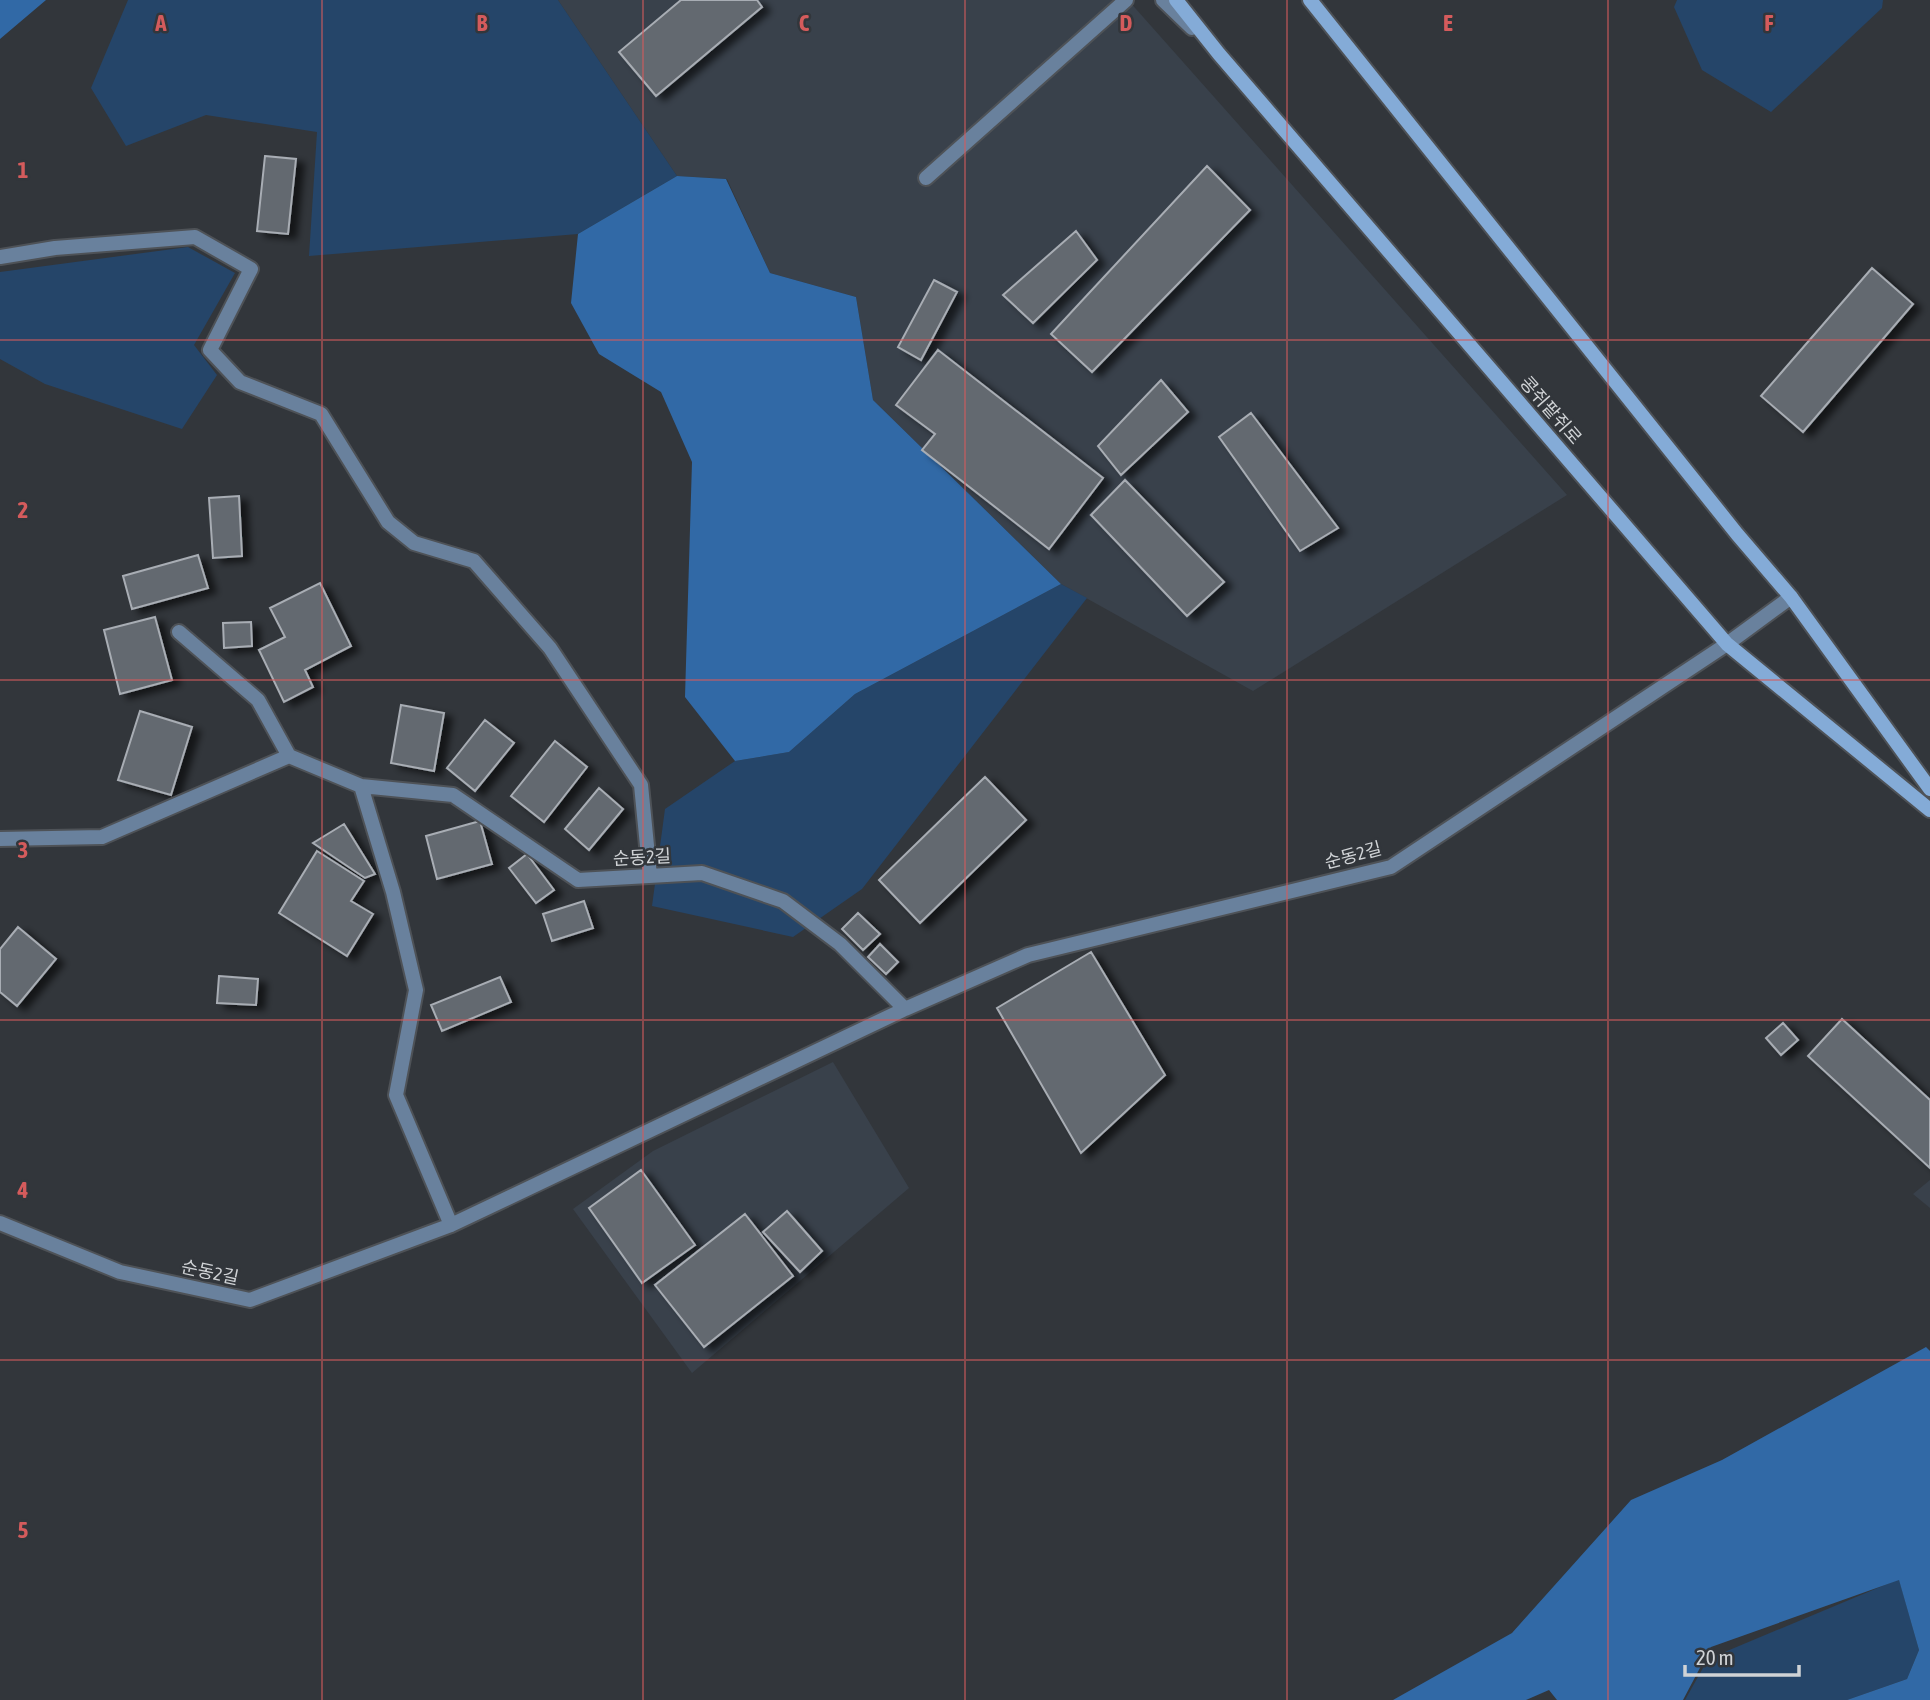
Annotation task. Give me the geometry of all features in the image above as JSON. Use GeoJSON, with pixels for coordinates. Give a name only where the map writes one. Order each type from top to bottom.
{"type":"FeatureCollection","features":[{"type":"Feature","properties":{"kind":"main road","name":"콩쥐팥쥐로"},"geometry":{"type":"LineString","coordinates":[[1176,0],[1219,54],[1727,644],[1930,810]]}},
{"type":"Feature","properties":{"kind":"main road"},"geometry":{"type":"LineString","coordinates":[[1310,0],[1737,534],[1791,597],[1930,789]]}},
{"type":"Feature","properties":{"kind":"street"},"geometry":{"type":"LineString","coordinates":[[926,178],[1126,0]]}},
{"type":"Feature","properties":{"kind":"street"},"geometry":{"type":"LineString","coordinates":[[1163,0],[1219,54]]}},
{"type":"Feature","properties":{"kind":"street"},"geometry":{"type":"LineString","coordinates":[[0,257],[55,248],[195,237],[251,269],[210,350],[240,383],[321,414],[388,522],[414,543],[474,561],[550,648],[641,785],[650,876]]}},
{"type":"Feature","properties":{"kind":"street","name":"순동2길"},"geometry":{"type":"LineString","coordinates":[[0,1223],[120,1272],[250,1300],[450,1225],[905,1009],[1028,955],[1391,867],[1727,644],[1791,597]]}},
{"type":"Feature","properties":{"kind":"street"},"geometry":{"type":"LineString","coordinates":[[0,839],[102,836],[289,756],[258,700],[179,632]]}},
{"type":"Feature","properties":{"kind":"street","name":"순동2길"},"geometry":{"type":"LineString","coordinates":[[289,756],[361,786],[453,795],[578,880],[702,873],[783,901],[840,944],[905,1009]]}},
{"type":"Feature","properties":{"kind":"street"},"geometry":{"type":"LineString","coordinates":[[361,786],[393,892],[416,990],[396,1095],[450,1225]]}},
{"type":"Feature","properties":{"kind":"shaded area"},"geometry":{"type":"Polygon","coordinates":[[[0,0],[46,0],[0,39],[0,0]]]}},
{"type":"Feature","properties":{"kind":"shaded area"},"geometry":{"type":"Polygon","coordinates":[[[128,0],[558,0],[677,176],[578,234],[309,256],[317,132],[206,115],[126,146],[91,88],[128,0]]]}},
{"type":"Feature","properties":{"kind":"shaded area"},"geometry":{"type":"Polygon","coordinates":[[[558,0],[1128,0],[1567,495],[1253,691],[1061,584],[873,400],[856,297],[770,273],[727,179],[677,176],[558,0]]]}},
{"type":"Feature","properties":{"kind":"shaded area"},"geometry":{"type":"Polygon","coordinates":[[[1677,0],[1883,0],[1882,8],[1771,112],[1702,70],[1674,7],[1677,0]]]}},
{"type":"Feature","properties":{"kind":"shaded area"},"geometry":{"type":"Polygon","coordinates":[[[677,176],[726,179],[770,273],[856,297],[873,400],[1061,584],[855,694],[789,752],[735,761],[685,697],[692,462],[661,392],[599,354],[571,303],[578,234],[677,176]]]}},
{"type":"Feature","properties":{"kind":"shaded area"},"geometry":{"type":"Polygon","coordinates":[[[188,247],[235,273],[194,345],[217,375],[182,429],[45,384],[0,359],[0,272],[188,247]]]}},
{"type":"Feature","properties":{"kind":"shaded area"},"geometry":{"type":"Polygon","coordinates":[[[1061,584],[1087,598],[862,889],[793,937],[652,906],[665,809],[735,761],[789,752],[855,694],[1061,584]]]}},
{"type":"Feature","properties":{"kind":"shaded area"},"geometry":{"type":"Polygon","coordinates":[[[833,1062],[909,1188],[692,1373],[573,1209],[653,1151],[833,1062]]]}},
{"type":"Feature","properties":{"kind":"shaded area"},"geometry":{"type":"Polygon","coordinates":[[[1930,1180],[1930,1208],[1913,1194],[1930,1180]]]}},
{"type":"Feature","properties":{"kind":"shaded area"},"geometry":{"type":"Polygon","coordinates":[[[1926,1347],[1930,1351],[1930,1700],[1847,1700],[1907,1679],[1919,1650],[1899,1580],[1711,1647],[1683,1700],[1557,1700],[1549,1690],[1526,1700],[1393,1700],[1512,1633],[1631,1500],[1722,1460],[1926,1347]]]}},
{"type":"Feature","properties":{"kind":"shaded area"},"geometry":{"type":"Polygon","coordinates":[[[1899,1579],[1919,1650],[1907,1679],[1847,1700],[1685,1700],[1708,1659],[1899,1579]]]}},
{"type":"Feature","properties":{"kind":"building"},"geometry":{"type":"Polygon","coordinates":[[[681,0],[757,0],[762,7],[656,96],[619,52],[681,0]]]}},
{"type":"Feature","properties":{"kind":"building"},"geometry":{"type":"Polygon","coordinates":[[[265,156],[296,159],[288,234],[257,231],[265,156]]]}},
{"type":"Feature","properties":{"kind":"building"},"geometry":{"type":"Polygon","coordinates":[[[1207,166],[1250,210],[1092,372],[1051,334],[1207,166]]]}},
{"type":"Feature","properties":{"kind":"building"},"geometry":{"type":"Polygon","coordinates":[[[1076,231],[1097,260],[1033,323],[1003,295],[1076,231]]]}},
{"type":"Feature","properties":{"kind":"building"},"geometry":{"type":"Polygon","coordinates":[[[1872,268],[1913,304],[1803,432],[1761,396],[1872,268]]]}},
{"type":"Feature","properties":{"kind":"building"},"geometry":{"type":"Polygon","coordinates":[[[934,280],[957,292],[921,360],[898,347],[934,280]]]}},
{"type":"Feature","properties":{"kind":"building"},"geometry":{"type":"Polygon","coordinates":[[[938,350],[1103,478],[1049,549],[922,450],[935,434],[896,405],[938,350]]]}},
{"type":"Feature","properties":{"kind":"building"},"geometry":{"type":"Polygon","coordinates":[[[1161,380],[1188,412],[1121,475],[1098,446],[1161,380]]]}},
{"type":"Feature","properties":{"kind":"building"},"geometry":{"type":"Polygon","coordinates":[[[1251,413],[1338,528],[1300,551],[1219,437],[1251,413]]]}},
{"type":"Feature","properties":{"kind":"building"},"geometry":{"type":"Polygon","coordinates":[[[1125,480],[1224,582],[1187,616],[1091,515],[1125,480]]]}},
{"type":"Feature","properties":{"kind":"building"},"geometry":{"type":"Polygon","coordinates":[[[239,496],[242,556],[213,558],[209,498],[239,496]]]}},
{"type":"Feature","properties":{"kind":"building"},"geometry":{"type":"Polygon","coordinates":[[[198,555],[208,588],[132,609],[123,576],[198,555]]]}},
{"type":"Feature","properties":{"kind":"building"},"geometry":{"type":"Polygon","coordinates":[[[320,583],[351,646],[305,670],[313,687],[284,702],[259,650],[285,637],[270,608],[320,583]]]}},
{"type":"Feature","properties":{"kind":"building"},"geometry":{"type":"Polygon","coordinates":[[[155,617],[172,680],[120,694],[104,630],[155,617]]]}},
{"type":"Feature","properties":{"kind":"building"},"geometry":{"type":"Polygon","coordinates":[[[251,622],[252,646],[224,648],[223,623],[251,622]]]}},
{"type":"Feature","properties":{"kind":"building"},"geometry":{"type":"Polygon","coordinates":[[[401,705],[444,713],[434,771],[391,763],[401,705]]]}},
{"type":"Feature","properties":{"kind":"building"},"geometry":{"type":"Polygon","coordinates":[[[140,711],[192,727],[171,795],[118,780],[140,711]]]}},
{"type":"Feature","properties":{"kind":"building"},"geometry":{"type":"Polygon","coordinates":[[[485,720],[514,743],[475,791],[447,768],[485,720]]]}},
{"type":"Feature","properties":{"kind":"building"},"geometry":{"type":"Polygon","coordinates":[[[555,741],[587,767],[544,822],[511,796],[555,741]]]}},
{"type":"Feature","properties":{"kind":"building"},"geometry":{"type":"Polygon","coordinates":[[[985,777],[1026,820],[920,923],[879,880],[985,777]]]}},
{"type":"Feature","properties":{"kind":"building"},"geometry":{"type":"Polygon","coordinates":[[[599,788],[623,809],[589,850],[565,829],[599,788]]]}},
{"type":"Feature","properties":{"kind":"building"},"geometry":{"type":"Polygon","coordinates":[[[480,821],[492,864],[437,879],[426,836],[480,821]]]}},
{"type":"Feature","properties":{"kind":"building"},"geometry":{"type":"Polygon","coordinates":[[[344,824],[375,874],[365,878],[313,843],[344,824]]]}},
{"type":"Feature","properties":{"kind":"building"},"geometry":{"type":"Polygon","coordinates":[[[317,851],[364,881],[351,901],[373,914],[347,956],[279,913],[317,851]]]}},
{"type":"Feature","properties":{"kind":"building"},"geometry":{"type":"Polygon","coordinates":[[[527,854],[554,890],[536,903],[509,868],[527,854]]]}},
{"type":"Feature","properties":{"kind":"building"},"geometry":{"type":"Polygon","coordinates":[[[584,901],[593,928],[552,941],[543,914],[584,901]]]}},
{"type":"Feature","properties":{"kind":"building"},"geometry":{"type":"Polygon","coordinates":[[[858,913],[880,934],[863,950],[842,929],[858,913]]]}},
{"type":"Feature","properties":{"kind":"building"},"geometry":{"type":"Polygon","coordinates":[[[18,927],[56,959],[17,1006],[0,992],[0,949],[18,927]]]}},
{"type":"Feature","properties":{"kind":"building"},"geometry":{"type":"Polygon","coordinates":[[[880,944],[898,962],[886,974],[868,957],[880,944]]]}},
{"type":"Feature","properties":{"kind":"building"},"geometry":{"type":"Polygon","coordinates":[[[1091,952],[1165,1075],[1081,1153],[997,1008],[1091,952]]]}},
{"type":"Feature","properties":{"kind":"building"},"geometry":{"type":"Polygon","coordinates":[[[219,976],[258,979],[256,1005],[217,1003],[219,976]]]}},
{"type":"Feature","properties":{"kind":"building"},"geometry":{"type":"Polygon","coordinates":[[[500,977],[511,1002],[442,1031],[431,1005],[500,977]]]}},
{"type":"Feature","properties":{"kind":"building"},"geometry":{"type":"Polygon","coordinates":[[[1842,1019],[1930,1100],[1930,1168],[1808,1056],[1842,1019]]]}},
{"type":"Feature","properties":{"kind":"building"},"geometry":{"type":"Polygon","coordinates":[[[1783,1023],[1798,1040],[1781,1055],[1766,1038],[1783,1023]]]}},
{"type":"Feature","properties":{"kind":"building"},"geometry":{"type":"Polygon","coordinates":[[[641,1170],[695,1245],[642,1283],[589,1208],[641,1170]]]}},
{"type":"Feature","properties":{"kind":"building"},"geometry":{"type":"Polygon","coordinates":[[[787,1211],[822,1251],[800,1272],[763,1232],[787,1211]]]}},
{"type":"Feature","properties":{"kind":"building"},"geometry":{"type":"Polygon","coordinates":[[[745,1214],[793,1276],[704,1347],[655,1285],[745,1214]]]}}]}
